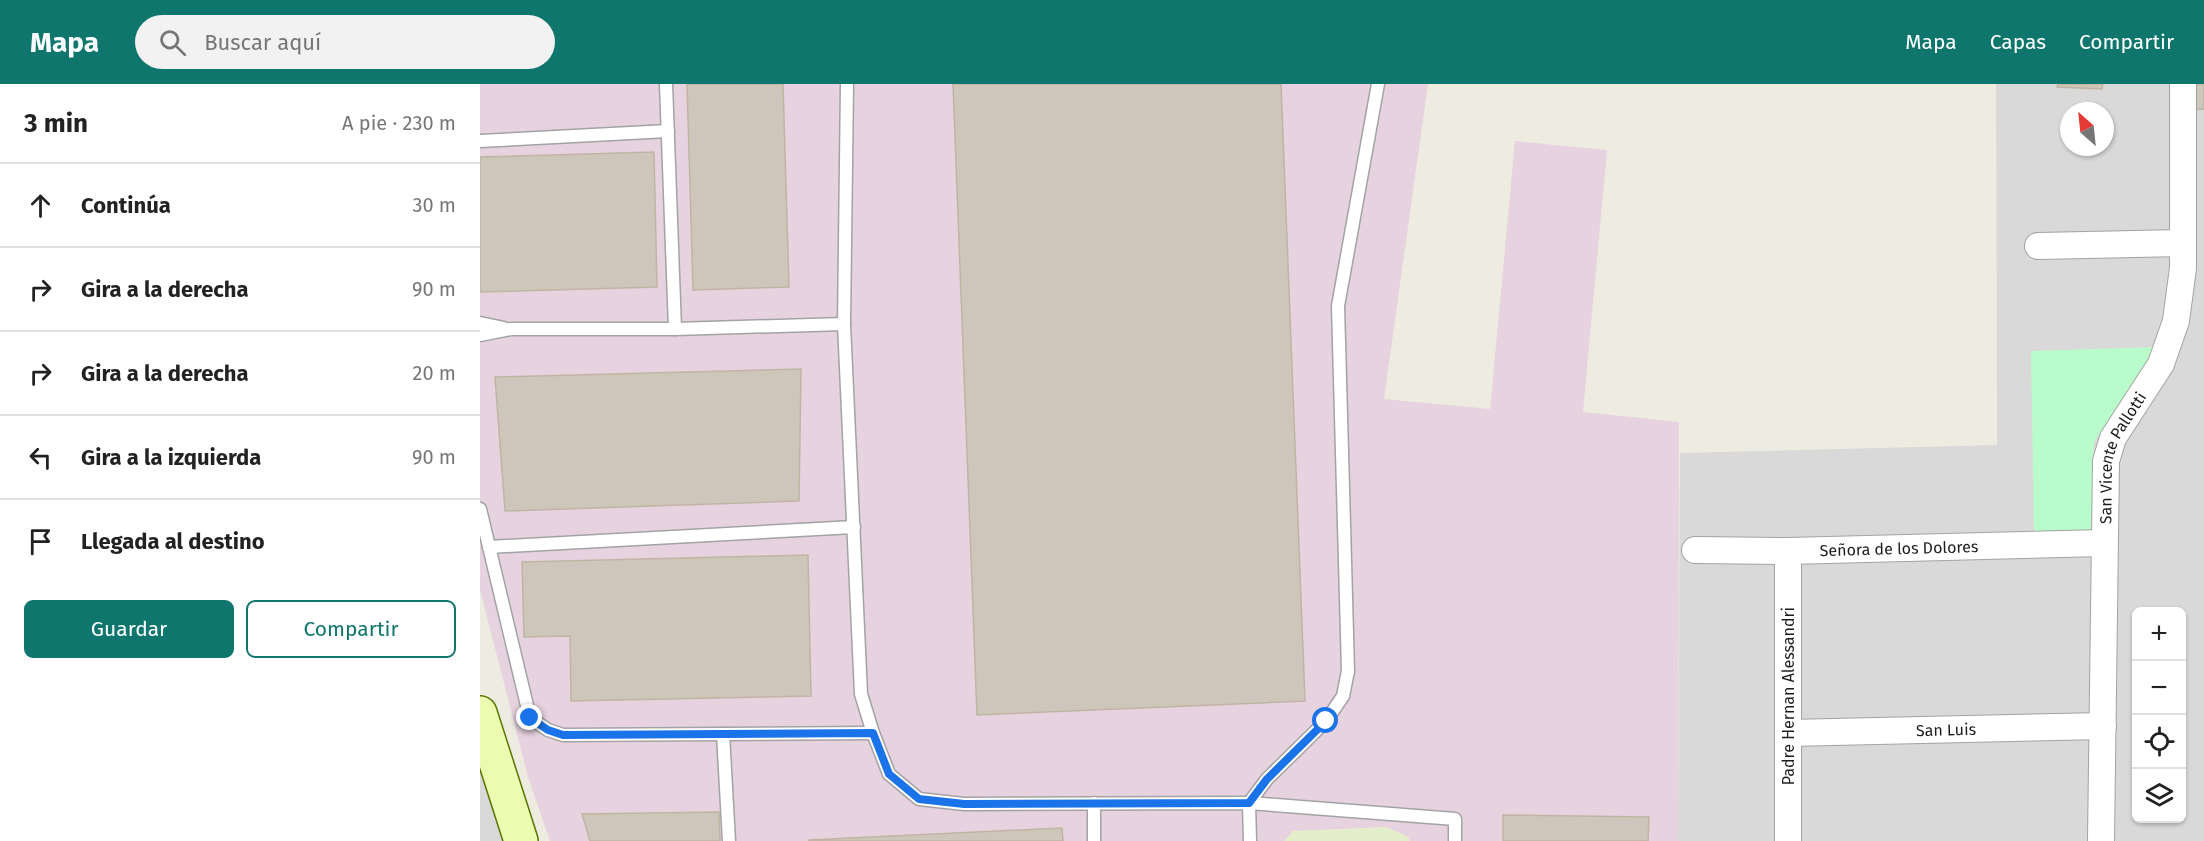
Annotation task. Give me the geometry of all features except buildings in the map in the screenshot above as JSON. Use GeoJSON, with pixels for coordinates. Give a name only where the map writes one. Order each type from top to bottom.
{"type":"FeatureCollection","features":[{"type":"Feature","properties":{"kind":"street","name":"San Vicente Pallotti"},"geometry":{"type":"LineString","coordinates":[[2101,841],[2104,472],[2108,450],[2117,432],[2153,380],[2168,349],[2176,321],[2181,293],[2183,243],[2183,84]]}},
{"type":"Feature","properties":{"kind":"street"},"geometry":{"type":"LineString","coordinates":[[2038,246],[2183,243]]}},
{"type":"Feature","properties":{"kind":"street","name":"Señora de los Dolores"},"geometry":{"type":"LineString","coordinates":[[1695,550],[1788,551],[2103,543]]}},
{"type":"Feature","properties":{"kind":"street","name":"Padre Hernan Alessandri"},"geometry":{"type":"LineString","coordinates":[[1788,551],[1788,841]]}},
{"type":"Feature","properties":{"kind":"street"},"geometry":{"type":"LineString","coordinates":[[480,713],[521,841]]}},
{"type":"Feature","properties":{"kind":"street","name":"San Luis"},"geometry":{"type":"LineString","coordinates":[[1788,733],[2103,726]]}},
{"type":"Feature","properties":{"kind":"lane"},"geometry":{"type":"LineString","coordinates":[[666,84],[675,329]]}},
{"type":"Feature","properties":{"kind":"lane"},"geometry":{"type":"LineString","coordinates":[[847,84],[844,324],[861,693],[889,774],[919,799],[964,804],[1249,803],[1455,819],[1455,841]]}},
{"type":"Feature","properties":{"kind":"lane"},"geometry":{"type":"LineString","coordinates":[[1250,841],[1249,803],[1267,779],[1326,721],[1343,696],[1348,671],[1338,306],[1378,84]]}},
{"type":"Feature","properties":{"kind":"lane"},"geometry":{"type":"LineString","coordinates":[[480,141],[668,131]]}},
{"type":"Feature","properties":{"kind":"lane"},"geometry":{"type":"LineString","coordinates":[[480,323],[511,329],[675,329],[844,324]]}},
{"type":"Feature","properties":{"kind":"lane"},"geometry":{"type":"LineString","coordinates":[[480,335],[511,329]]}},
{"type":"Feature","properties":{"kind":"lane"},"geometry":{"type":"LineString","coordinates":[[480,509],[530,718],[548,730],[563,735],[873,733]]}},
{"type":"Feature","properties":{"kind":"lane"},"geometry":{"type":"LineString","coordinates":[[489,547],[854,527]]}},
{"type":"Feature","properties":{"kind":"lane"},"geometry":{"type":"LineString","coordinates":[[723,734],[729,841]]}},
{"type":"Feature","properties":{"kind":"lane"},"geometry":{"type":"LineString","coordinates":[[1094,803],[1094,841]]}},
{"type":"Feature","properties":{"kind":"shaded area"},"geometry":{"type":"Polygon","coordinates":[[[480,84],[1428,84],[1384,399],[1490,409],[1515,141],[1607,150],[1583,412],[1679,422],[1678,841],[550,841],[528,777],[480,590],[480,84]]]}},
{"type":"Feature","properties":{"kind":"shaded area"},"geometry":{"type":"Polygon","coordinates":[[[1996,84],[2204,84],[2204,841],[1678,841],[1680,453],[1997,445],[1996,84]]]}},
{"type":"Feature","properties":{"kind":"shaded area"},"geometry":{"type":"Polygon","coordinates":[[[480,760],[505,841],[480,841],[480,760]]]}},
{"type":"Feature","properties":{"kind":"green space"},"geometry":{"type":"Polygon","coordinates":[[[2155,347],[2147,368],[2094,442],[2091,532],[2034,535],[2031,351],[2155,347]]]}},
{"type":"Feature","properties":{"kind":"green space"},"geometry":{"type":"Polygon","coordinates":[[[1387,827],[1408,837],[1410,841],[1284,841],[1293,831],[1387,827]]]}},
{"type":"Feature","properties":{"kind":"route"},"geometry":{"type":"LineString","coordinates":[[530,718],[548,730],[563,735],[873,733],[889,774],[919,799],[964,804],[1249,803],[1267,779],[1326,721]]}}]}
